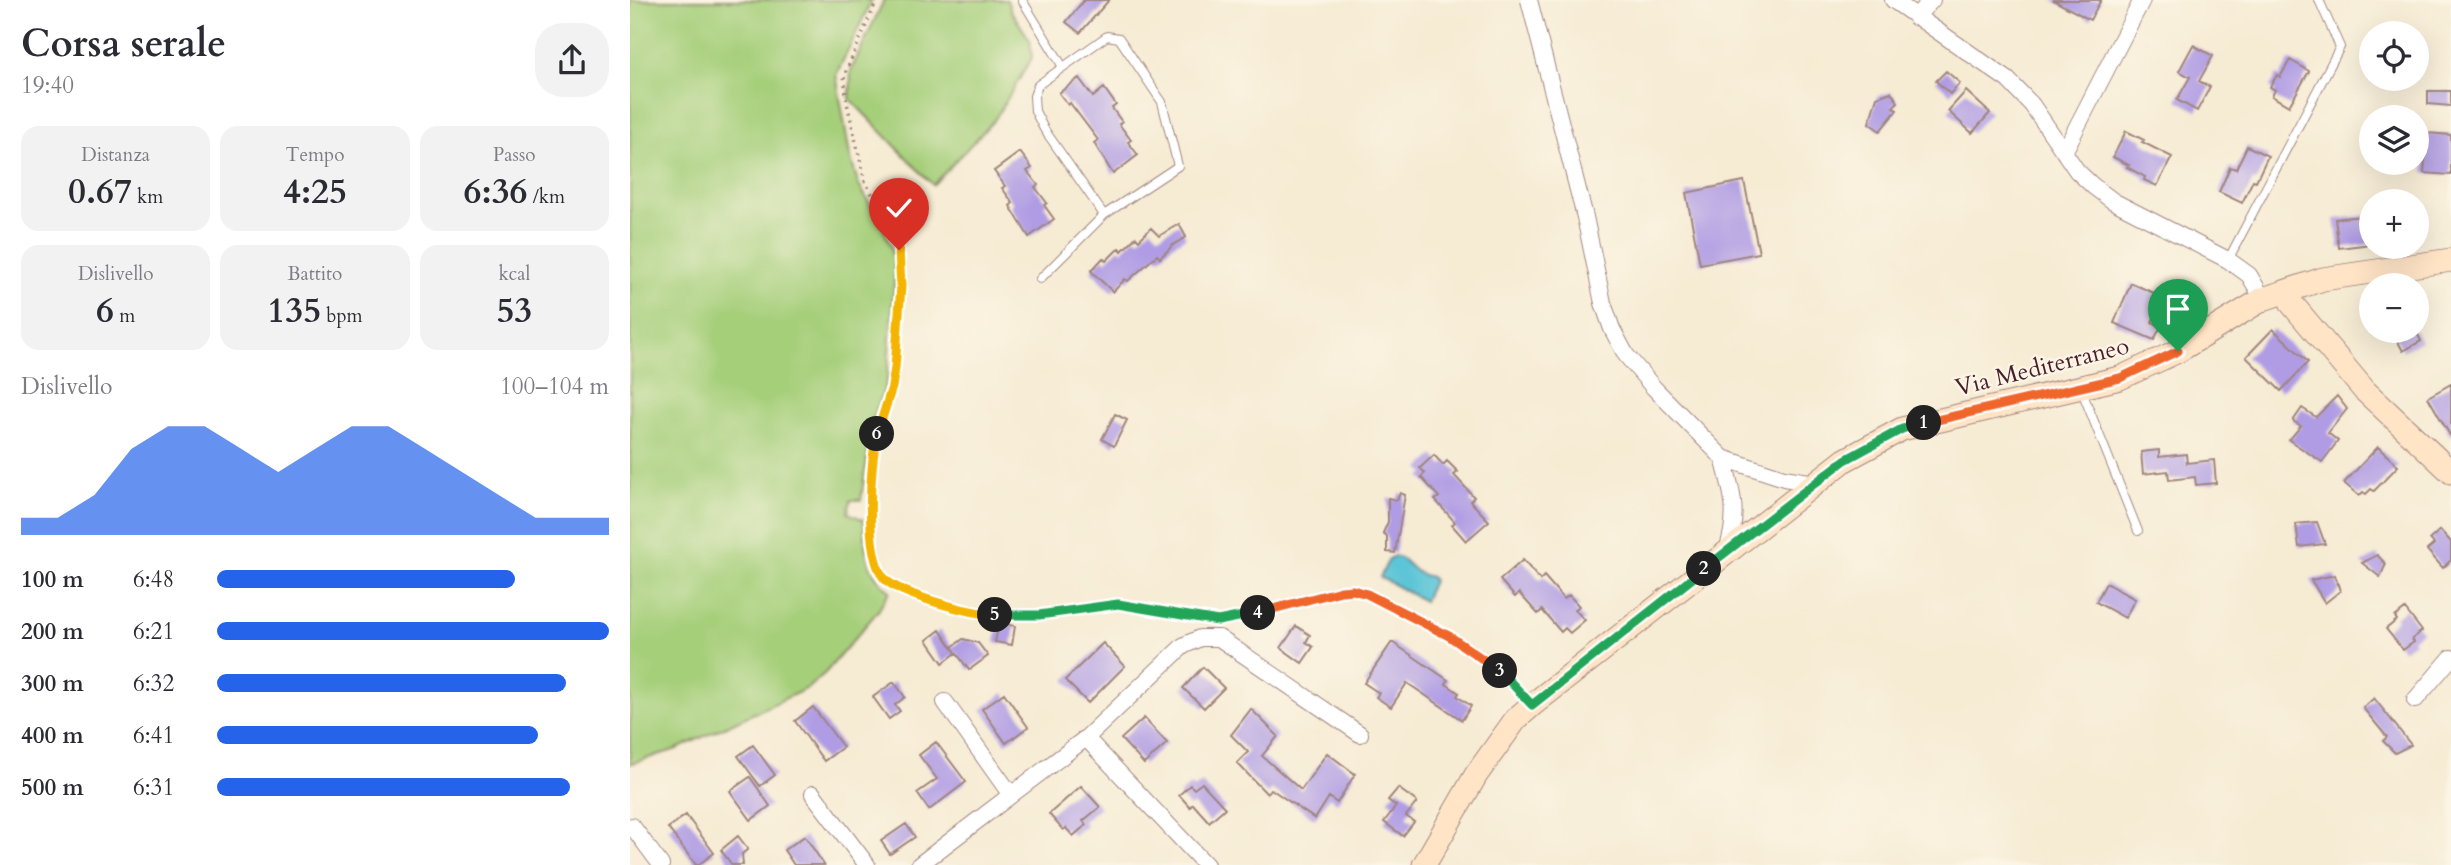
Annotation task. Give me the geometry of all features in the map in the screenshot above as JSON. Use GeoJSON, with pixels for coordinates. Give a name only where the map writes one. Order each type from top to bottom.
{"type":"FeatureCollection","features":[{"type":"Feature","properties":{"kind":"street"},"geometry":{"type":"LineString","coordinates":[[1529,0],[1585,217],[1603,303],[1612,329],[1626,355],[1653,387],[1723,458],[1750,469],[1815,483]]}},
{"type":"Feature","properties":{"kind":"street"},"geometry":{"type":"LineString","coordinates":[[1893,0],[2008,80],[2032,105],[2077,171],[2093,187],[2113,201],[2228,260],[2249,275],[2263,299]]}},
{"type":"Feature","properties":{"kind":"street"},"geometry":{"type":"LineString","coordinates":[[1915,17],[1931,0]]}},
{"type":"Feature","properties":{"kind":"street"},"geometry":{"type":"LineString","coordinates":[[2064,152],[2142,0]]}},
{"type":"Feature","properties":{"kind":"street","name":"Via Mediterraneo"},"geometry":{"type":"LineString","coordinates":[[1424,865],[1476,775],[1516,719],[1845,460],[1902,429],[2081,389],[2147,368],[2263,299],[2323,279],[2451,260]]}},
{"type":"Feature","properties":{"kind":"street"},"geometry":{"type":"LineString","coordinates":[[2287,291],[2292,304],[2364,390],[2451,472]]}},
{"type":"Feature","properties":{"kind":"street"},"geometry":{"type":"LineString","coordinates":[[1723,458],[1732,491],[1735,527],[1727,551]]}},
{"type":"Feature","properties":{"kind":"street"},"geometry":{"type":"LineString","coordinates":[[919,865],[1086,738],[1183,646],[1200,638],[1219,638],[1360,734]]}},
{"type":"Feature","properties":{"kind":"street"},"geometry":{"type":"LineString","coordinates":[[2415,700],[2451,658]]}},
{"type":"Feature","properties":{"kind":"street"},"geometry":{"type":"LineString","coordinates":[[945,702],[1011,795]]}},
{"type":"Feature","properties":{"kind":"street"},"geometry":{"type":"LineString","coordinates":[[1086,738],[1206,865]]}},
{"type":"Feature","properties":{"kind":"street"},"geometry":{"type":"LineString","coordinates":[[813,793],[867,865]]}},
{"type":"Feature","properties":{"kind":"street"},"geometry":{"type":"LineString","coordinates":[[630,828],[632,826],[662,865]]}},
{"type":"Feature","properties":{"kind":"lane"},"geometry":{"type":"LineString","coordinates":[[1022,0],[1063,67]]}},
{"type":"Feature","properties":{"kind":"lane"},"geometry":{"type":"LineString","coordinates":[[2228,260],[2340,47],[2319,0]]}},
{"type":"Feature","properties":{"kind":"lane"},"geometry":{"type":"LineString","coordinates":[[1040,279],[1104,215],[1178,166],[1162,102],[1118,38],[1107,36],[1038,86],[1034,96],[1035,111],[1044,129],[1104,215]]}},
{"type":"Feature","properties":{"kind":"lane"},"geometry":{"type":"LineString","coordinates":[[2081,389],[2138,531]]}},
{"type":"Feature","properties":{"kind":"path"},"geometry":{"type":"LineString","coordinates":[[877,0],[844,76],[847,103],[865,180],[890,225],[901,264],[892,387],[880,421],[873,453],[873,553],[885,580],[896,587],[959,610],[993,615],[1039,615],[1118,604],[1218,621],[1353,590],[1367,594],[1458,641],[1500,671],[1532,705]]}},
{"type":"Feature","properties":{"kind":"green space"},"geometry":{"type":"Polygon","coordinates":[[[630,0],[872,0],[836,75],[850,156],[858,183],[883,228],[891,247],[895,269],[887,381],[872,422],[861,500],[851,500],[848,513],[864,520],[868,560],[875,576],[890,591],[878,611],[826,672],[808,688],[677,749],[630,764],[630,0]]]}},
{"type":"Feature","properties":{"kind":"green space"},"geometry":{"type":"Polygon","coordinates":[[[884,0],[1007,0],[1030,40],[1032,58],[995,119],[933,185],[850,99],[851,70],[884,0]]]}},
{"type":"Feature","properties":{"kind":"water"},"geometry":{"type":"Polygon","coordinates":[[[1394,556],[1404,560],[1419,573],[1431,577],[1433,581],[1424,601],[1380,577],[1389,559],[1394,556]]]}},
{"type":"Feature","properties":{"kind":"building"},"geometry":{"type":"Polygon","coordinates":[[[1084,0],[1109,0],[1080,33],[1066,22],[1084,0]]]}},
{"type":"Feature","properties":{"kind":"building"},"geometry":{"type":"Polygon","coordinates":[[[2053,0],[2101,0],[2090,20],[2053,0]]]}},
{"type":"Feature","properties":{"kind":"building"},"geometry":{"type":"Polygon","coordinates":[[[2193,45],[2213,56],[2199,81],[2210,87],[2197,111],[2177,100],[2190,77],[2179,71],[2193,45]]]}},
{"type":"Feature","properties":{"kind":"building"},"geometry":{"type":"Polygon","coordinates":[[[2290,60],[2309,71],[2289,106],[2272,96],[2275,90],[2270,87],[2290,60]]]}},
{"type":"Feature","properties":{"kind":"building"},"geometry":{"type":"Polygon","coordinates":[[[1946,71],[1960,83],[1950,94],[1936,81],[1946,71]]]}},
{"type":"Feature","properties":{"kind":"building"},"geometry":{"type":"Polygon","coordinates":[[[1079,78],[1093,97],[1104,88],[1116,105],[1112,108],[1122,122],[1119,124],[1131,140],[1128,142],[1138,155],[1113,174],[1094,143],[1098,140],[1059,93],[1079,78]]]}},
{"type":"Feature","properties":{"kind":"building"},"geometry":{"type":"Polygon","coordinates":[[[1966,91],[1990,113],[1972,133],[1948,111],[1966,91]]]}},
{"type":"Feature","properties":{"kind":"building"},"geometry":{"type":"Polygon","coordinates":[[[2428,91],[2451,91],[2451,106],[2428,104],[2428,91]]]}},
{"type":"Feature","properties":{"kind":"building"},"geometry":{"type":"Polygon","coordinates":[[[1891,92],[1898,102],[1893,107],[1897,110],[1880,131],[1869,123],[1877,97],[1891,92]]]}},
{"type":"Feature","properties":{"kind":"building"},"geometry":{"type":"Polygon","coordinates":[[[2126,131],[2172,157],[2157,186],[2144,180],[2145,177],[2127,167],[2129,165],[2113,157],[2126,131]]]}},
{"type":"Feature","properties":{"kind":"building"},"geometry":{"type":"Polygon","coordinates":[[[2429,133],[2451,135],[2451,175],[2429,173],[2429,133]]]}},
{"type":"Feature","properties":{"kind":"building"},"geometry":{"type":"Polygon","coordinates":[[[2247,146],[2268,156],[2242,203],[2219,192],[2230,167],[2236,169],[2247,146]]]}},
{"type":"Feature","properties":{"kind":"building"},"geometry":{"type":"Polygon","coordinates":[[[1020,152],[1032,168],[1027,171],[1038,185],[1035,187],[1047,203],[1044,205],[1054,219],[1029,237],[1010,206],[1013,203],[1002,188],[1005,186],[994,171],[1020,152]]]}},
{"type":"Feature","properties":{"kind":"building"},"geometry":{"type":"Polygon","coordinates":[[[1744,181],[1759,253],[1700,264],[1686,193],[1744,181]]]}},
{"type":"Feature","properties":{"kind":"building"},"geometry":{"type":"Polygon","coordinates":[[[2359,216],[2359,246],[2339,248],[2335,219],[2359,216]]]}},
{"type":"Feature","properties":{"kind":"building"},"geometry":{"type":"Polygon","coordinates":[[[1179,224],[1186,237],[1160,258],[1157,255],[1128,281],[1125,279],[1113,292],[1091,271],[1103,258],[1106,261],[1119,248],[1122,251],[1136,237],[1139,240],[1151,228],[1159,236],[1179,224]]]}},
{"type":"Feature","properties":{"kind":"building"},"geometry":{"type":"Polygon","coordinates":[[[2131,283],[2163,297],[2152,322],[2161,326],[2154,340],[2114,323],[2131,283]]]}},
{"type":"Feature","properties":{"kind":"building"},"geometry":{"type":"Polygon","coordinates":[[[2273,329],[2308,362],[2281,391],[2246,357],[2273,329]]]}},
{"type":"Feature","properties":{"kind":"building"},"geometry":{"type":"Polygon","coordinates":[[[2399,343],[2417,343],[2403,351],[2399,343]]]}},
{"type":"Feature","properties":{"kind":"building"},"geometry":{"type":"Polygon","coordinates":[[[2451,384],[2451,437],[2428,397],[2451,384]]]}},
{"type":"Feature","properties":{"kind":"building"},"geometry":{"type":"Polygon","coordinates":[[[2337,396],[2347,409],[2328,433],[2338,441],[2322,462],[2289,440],[2301,426],[2293,421],[2302,408],[2316,417],[2337,396]]]}},
{"type":"Feature","properties":{"kind":"building"},"geometry":{"type":"Polygon","coordinates":[[[1115,414],[1127,420],[1114,446],[1102,439],[1115,414]]]}},
{"type":"Feature","properties":{"kind":"building"},"geometry":{"type":"Polygon","coordinates":[[[2378,447],[2398,466],[2374,491],[2371,489],[2359,496],[2344,483],[2378,447]]]}},
{"type":"Feature","properties":{"kind":"building"},"geometry":{"type":"Polygon","coordinates":[[[2159,450],[2159,457],[2186,454],[2187,463],[2214,460],[2216,483],[2196,485],[2195,477],[2169,480],[2168,471],[2143,474],[2141,452],[2159,450]]]}},
{"type":"Feature","properties":{"kind":"building"},"geometry":{"type":"Polygon","coordinates":[[[1434,455],[1443,465],[1447,461],[1458,472],[1454,475],[1474,497],[1470,501],[1489,521],[1466,541],[1452,525],[1455,522],[1435,500],[1439,497],[1421,477],[1425,473],[1420,468],[1434,455]]]}},
{"type":"Feature","properties":{"kind":"building"},"geometry":{"type":"Polygon","coordinates":[[[1400,493],[1405,495],[1395,553],[1387,552],[1387,536],[1383,533],[1388,522],[1388,498],[1397,500],[1400,493]]]}},
{"type":"Feature","properties":{"kind":"building"},"geometry":{"type":"Polygon","coordinates":[[[2317,522],[2325,544],[2299,547],[2296,524],[2317,522]]]}},
{"type":"Feature","properties":{"kind":"building"},"geometry":{"type":"Polygon","coordinates":[[[2440,530],[2451,542],[2451,560],[2443,568],[2427,550],[2434,544],[2430,539],[2440,530]]]}},
{"type":"Feature","properties":{"kind":"building"},"geometry":{"type":"Polygon","coordinates":[[[2377,555],[2386,564],[2380,577],[2362,563],[2377,555]]]}},
{"type":"Feature","properties":{"kind":"building"},"geometry":{"type":"Polygon","coordinates":[[[1523,560],[1540,580],[1544,576],[1564,599],[1569,595],[1579,606],[1575,610],[1585,620],[1570,633],[1565,628],[1561,632],[1542,610],[1538,614],[1519,593],[1515,597],[1500,580],[1523,560]]]}},
{"type":"Feature","properties":{"kind":"building"},"geometry":{"type":"Polygon","coordinates":[[[2335,575],[2340,591],[2325,603],[2311,580],[2335,575]]]}},
{"type":"Feature","properties":{"kind":"building"},"geometry":{"type":"Polygon","coordinates":[[[2106,583],[2135,599],[2125,618],[2096,602],[2106,583]]]}},
{"type":"Feature","properties":{"kind":"building"},"geometry":{"type":"Polygon","coordinates":[[[2405,609],[2422,631],[2412,639],[2414,642],[2403,650],[2386,629],[2405,609]]]}},
{"type":"Feature","properties":{"kind":"building"},"geometry":{"type":"Polygon","coordinates":[[[999,623],[1015,626],[1012,645],[995,642],[999,623]]]}},
{"type":"Feature","properties":{"kind":"building"},"geometry":{"type":"Polygon","coordinates":[[[1296,626],[1310,635],[1306,642],[1313,647],[1302,663],[1281,648],[1296,626]]]}},
{"type":"Feature","properties":{"kind":"building"},"geometry":{"type":"Polygon","coordinates":[[[940,630],[956,653],[943,663],[927,640],[940,630]]]}},
{"type":"Feature","properties":{"kind":"building"},"geometry":{"type":"Polygon","coordinates":[[[963,639],[978,643],[988,656],[969,670],[952,647],[963,639]]]}},
{"type":"Feature","properties":{"kind":"building"},"geometry":{"type":"Polygon","coordinates":[[[1392,642],[1448,680],[1446,684],[1471,706],[1462,720],[1407,683],[1391,707],[1376,697],[1379,693],[1364,683],[1392,642]]]}},
{"type":"Feature","properties":{"kind":"building"},"geometry":{"type":"Polygon","coordinates":[[[1103,643],[1125,666],[1088,703],[1065,680],[1103,643]]]}},
{"type":"Feature","properties":{"kind":"building"},"geometry":{"type":"Polygon","coordinates":[[[1203,667],[1224,688],[1204,708],[1183,688],[1203,667]]]}},
{"type":"Feature","properties":{"kind":"building"},"geometry":{"type":"Polygon","coordinates":[[[894,682],[905,697],[895,705],[900,711],[889,719],[873,697],[894,682]]]}},
{"type":"Feature","properties":{"kind":"building"},"geometry":{"type":"Polygon","coordinates":[[[1004,693],[1028,727],[1006,743],[982,709],[1004,693]]]}},
{"type":"Feature","properties":{"kind":"building"},"geometry":{"type":"Polygon","coordinates":[[[2374,698],[2411,745],[2395,753],[2383,741],[2387,737],[2363,708],[2374,698]]]}},
{"type":"Feature","properties":{"kind":"building"},"geometry":{"type":"Polygon","coordinates":[[[813,707],[843,747],[824,761],[795,721],[813,707]]]}},
{"type":"Feature","properties":{"kind":"building"},"geometry":{"type":"Polygon","coordinates":[[[1251,709],[1278,736],[1262,756],[1301,790],[1327,753],[1355,774],[1337,803],[1329,797],[1315,819],[1271,789],[1267,794],[1237,763],[1248,752],[1231,735],[1251,709]]]}},
{"type":"Feature","properties":{"kind":"building"},"geometry":{"type":"Polygon","coordinates":[[[1144,718],[1167,743],[1144,764],[1121,739],[1144,718]]]}},
{"type":"Feature","properties":{"kind":"building"},"geometry":{"type":"Polygon","coordinates":[[[936,742],[966,782],[929,810],[917,793],[937,779],[919,755],[936,742]]]}},
{"type":"Feature","properties":{"kind":"building"},"geometry":{"type":"Polygon","coordinates":[[[753,745],[775,775],[760,786],[738,756],[753,745]]]}},
{"type":"Feature","properties":{"kind":"building"},"geometry":{"type":"Polygon","coordinates":[[[750,777],[770,806],[751,820],[730,791],[750,777]]]}},
{"type":"Feature","properties":{"kind":"building"},"geometry":{"type":"Polygon","coordinates":[[[1202,783],[1225,808],[1209,822],[1193,804],[1190,807],[1179,795],[1190,785],[1194,789],[1202,783]]]}},
{"type":"Feature","properties":{"kind":"building"},"geometry":{"type":"Polygon","coordinates":[[[1081,786],[1100,807],[1083,821],[1086,825],[1073,836],[1066,828],[1063,830],[1049,814],[1081,786]]]}},
{"type":"Feature","properties":{"kind":"building"},"geometry":{"type":"Polygon","coordinates":[[[1398,788],[1417,802],[1406,816],[1414,822],[1403,836],[1384,822],[1396,806],[1388,800],[1398,788]]]}},
{"type":"Feature","properties":{"kind":"building"},"geometry":{"type":"Polygon","coordinates":[[[686,815],[714,853],[698,865],[668,828],[686,815]]]}},
{"type":"Feature","properties":{"kind":"building"},"geometry":{"type":"Polygon","coordinates":[[[906,824],[915,837],[890,854],[881,841],[906,824]]]}},
{"type":"Feature","properties":{"kind":"building"},"geometry":{"type":"Polygon","coordinates":[[[738,836],[748,849],[742,854],[743,865],[732,865],[721,850],[738,836]]]}},
{"type":"Feature","properties":{"kind":"building"},"geometry":{"type":"Polygon","coordinates":[[[805,836],[824,865],[794,865],[784,850],[805,836]]]}},
{"type":"Feature","properties":{"kind":"route"},"geometry":{"type":"LineString","coordinates":[[899,250],[901,286],[895,368],[873,453],[873,553],[885,580],[896,587],[959,610],[993,615],[1039,615],[1118,604],[1218,621],[1353,590],[1367,594],[1449,636],[1500,671],[1532,705],[1703,569],[1845,460],[1872,443],[1902,429],[1931,421],[2120,378],[2147,368],[2178,351]]}}]}
